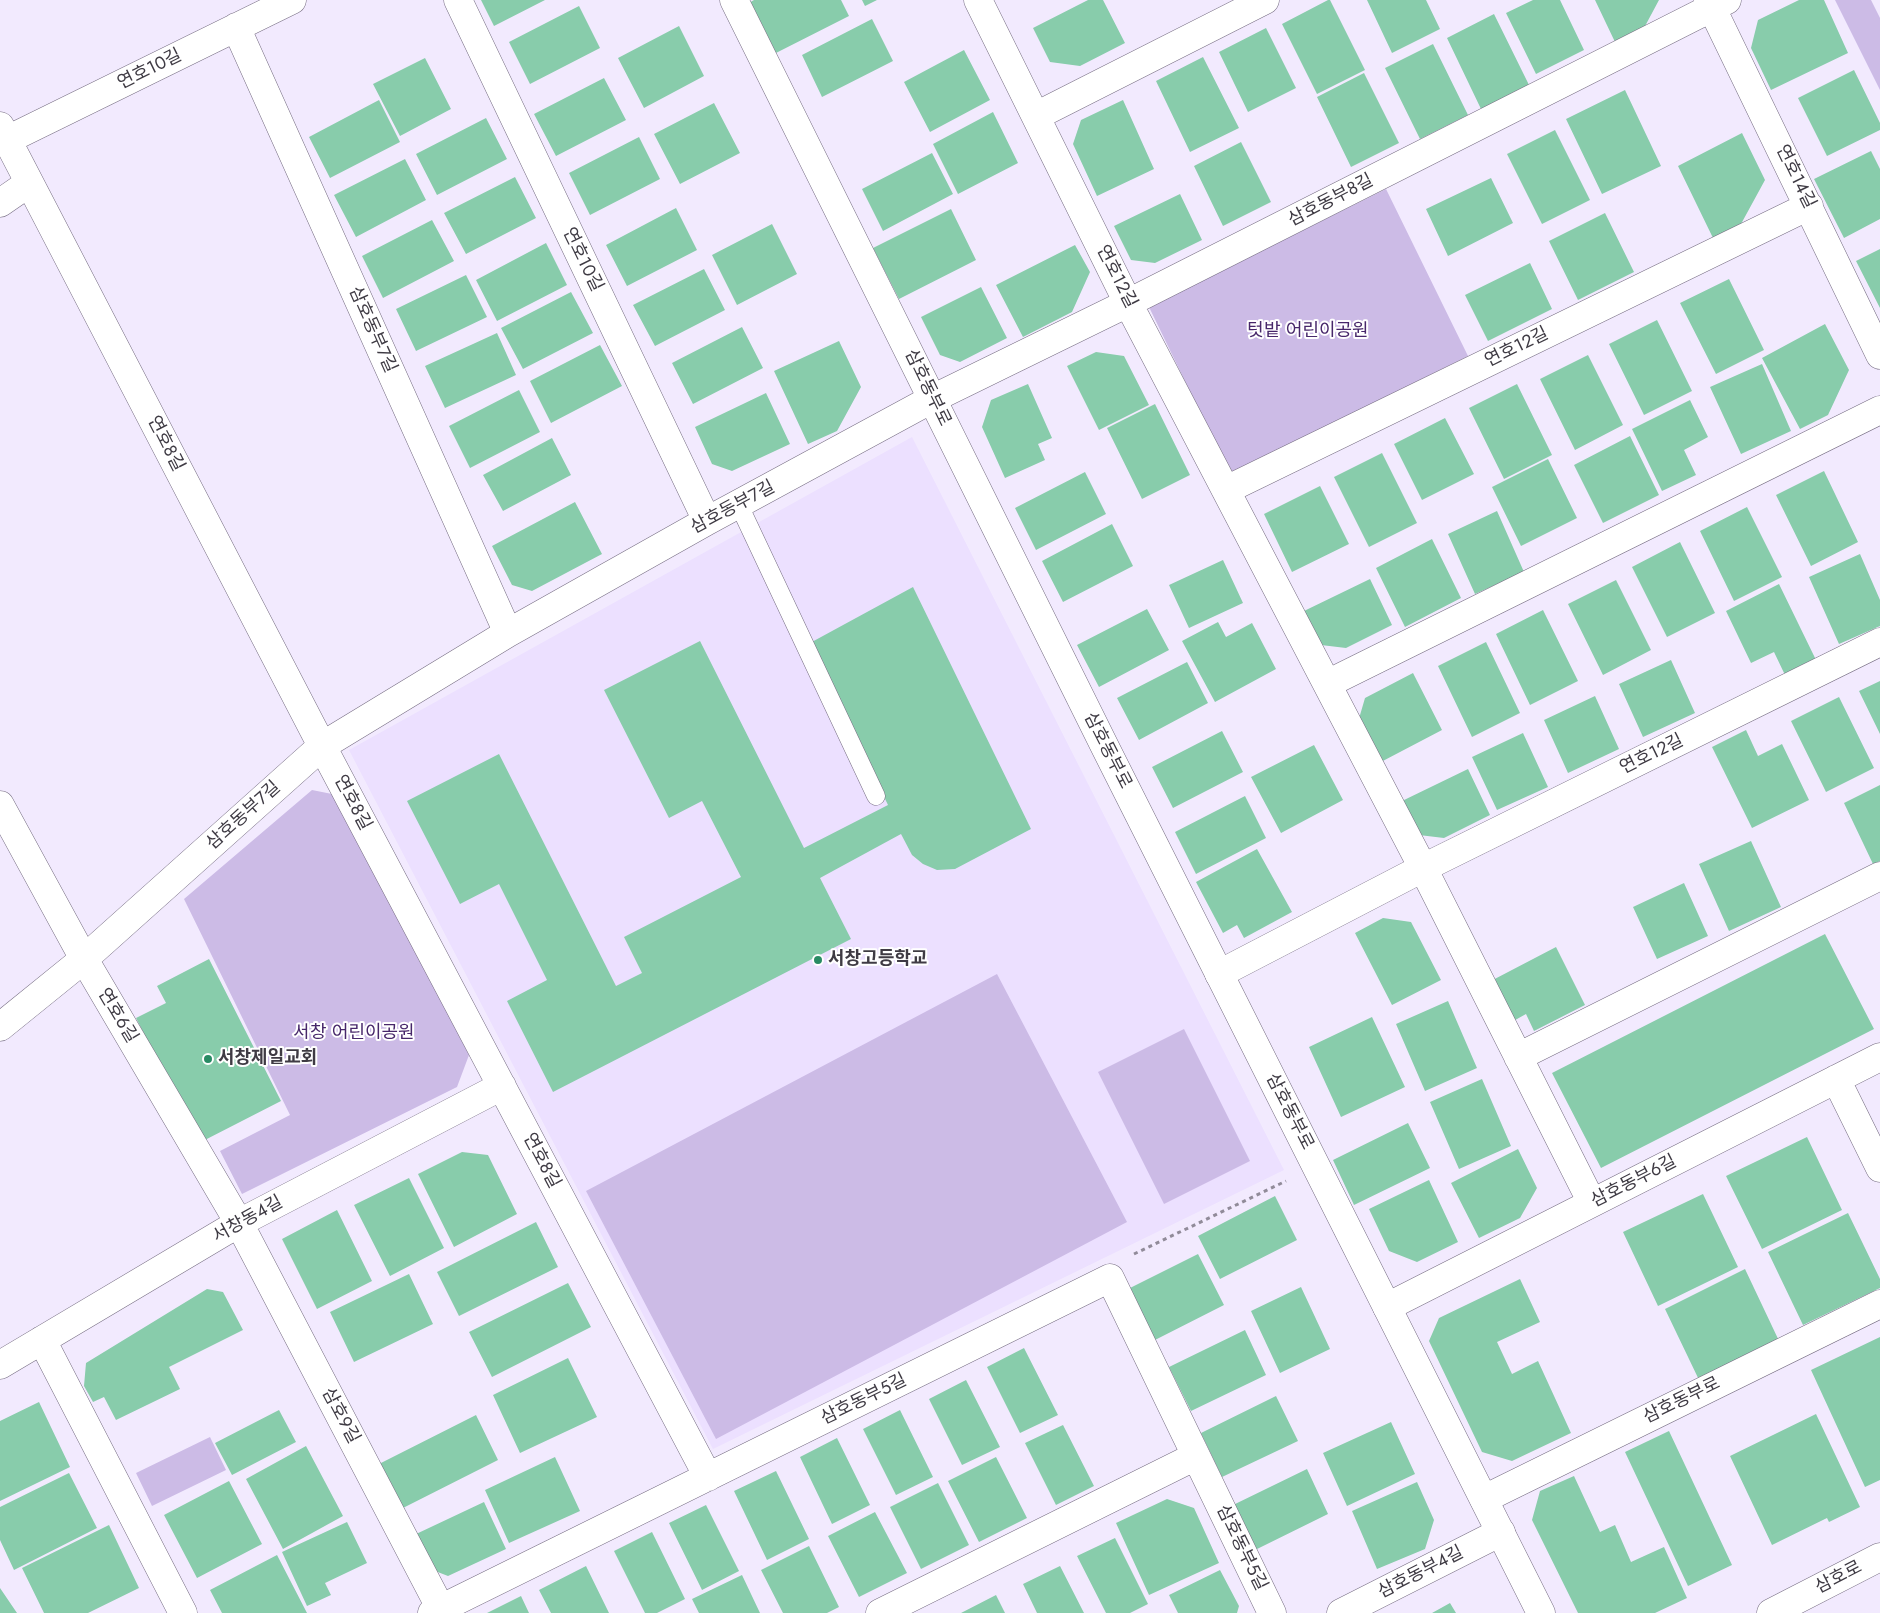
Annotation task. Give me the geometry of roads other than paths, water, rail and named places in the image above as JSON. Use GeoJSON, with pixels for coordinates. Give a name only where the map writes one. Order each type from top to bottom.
{"type":"FeatureCollection","features":[{"type":"Feature","properties":{"kind":"street","name":"연호10길"},"geometry":{"type":"LineString","coordinates":[[4,133],[292,0]]}},
{"type":"Feature","properties":{"kind":"street","name":"연호10길"},"geometry":{"type":"LineString","coordinates":[[458,0],[707,521]]}},
{"type":"Feature","properties":{"kind":"street","name":"삼호동부로"},"geometry":{"type":"LineString","coordinates":[[734,0],[1219,974],[1541,1613]]}},
{"type":"Feature","properties":{"kind":"street","name":"연호12길"},"geometry":{"type":"LineString","coordinates":[[978,0],[1128,303],[1423,868],[1592,1203]]}},
{"type":"Feature","properties":{"kind":"street"},"geometry":{"type":"LineString","coordinates":[[1036,116],[1265,0]]}},
{"type":"Feature","properties":{"kind":"street","name":"삼호동부8길"},"geometry":{"type":"LineString","coordinates":[[932,399],[1128,303],[1716,3]]}},
{"type":"Feature","properties":{"kind":"street","name":"연호14길"},"geometry":{"type":"LineString","coordinates":[[1716,3],[1880,355]]}},
{"type":"Feature","properties":{"kind":"street","name":"삼호동부7길"},"geometry":{"type":"LineString","coordinates":[[236,27],[508,633]]}},
{"type":"Feature","properties":{"kind":"street","name":"연호8길"},"geometry":{"type":"LineString","coordinates":[[4,133],[322,746],[708,1477]]}},
{"type":"Feature","properties":{"kind":"street"},"geometry":{"type":"LineString","coordinates":[[0,203],[29,183]]}},
{"type":"Feature","properties":{"kind":"street","name":"연호12길"},"geometry":{"type":"LineString","coordinates":[[1226,490],[1809,206]]}},
{"type":"Feature","properties":{"kind":"street","name":"삼호동부7길"},"geometry":{"type":"LineString","coordinates":[[0,1026],[84,960],[322,746],[508,633],[707,521],[932,399]]}},
{"type":"Feature","properties":{"kind":"street"},"geometry":{"type":"LineString","coordinates":[[1328,684],[1880,410]]}},
{"type":"Feature","properties":{"kind":"street","name":"연호12길"},"geometry":{"type":"LineString","coordinates":[[1423,868],[1880,642]]}},
{"type":"Feature","properties":{"kind":"street","name":"연호6길"},"geometry":{"type":"LineString","coordinates":[[0,805],[84,960],[239,1223]]}},
{"type":"Feature","properties":{"kind":"street"},"geometry":{"type":"LineString","coordinates":[[1219,974],[1423,868]]}},
{"type":"Feature","properties":{"kind":"street"},"geometry":{"type":"LineString","coordinates":[[1518,1057],[1880,876]]}},
{"type":"Feature","properties":{"kind":"street","name":"삼호동부6길"},"geometry":{"type":"LineString","coordinates":[[1387,1307],[1880,1057]]}},
{"type":"Feature","properties":{"kind":"street"},"geometry":{"type":"LineString","coordinates":[[1836,1079],[1880,1168]]}},
{"type":"Feature","properties":{"kind":"street","name":"서창동4길"},"geometry":{"type":"LineString","coordinates":[[0,1365],[239,1223],[502,1086]]}},
{"type":"Feature","properties":{"kind":"street","name":"삼호9길"},"geometry":{"type":"LineString","coordinates":[[239,1223],[439,1612]]}},
{"type":"Feature","properties":{"kind":"street","name":"삼호동부5길"},"geometry":{"type":"LineString","coordinates":[[439,1612],[1110,1278],[1272,1613]]}},
{"type":"Feature","properties":{"kind":"street","name":"삼호동부로"},"geometry":{"type":"LineString","coordinates":[[1484,1499],[1880,1304]]}},
{"type":"Feature","properties":{"kind":"street"},"geometry":{"type":"LineString","coordinates":[[42,1340],[183,1613]]}},
{"type":"Feature","properties":{"kind":"street"},"geometry":{"type":"LineString","coordinates":[[880,1613],[1196,1456]]}},
{"type":"Feature","properties":{"kind":"street","name":"삼호동부4길"},"geometry":{"type":"LineString","coordinates":[[1341,1613],[1501,1532]]}},
{"type":"Feature","properties":{"kind":"street","name":"삼호로"},"geometry":{"type":"LineString","coordinates":[[1771,1613],[1880,1557]]}},
{"type":"Feature","properties":{"kind":"lane"},"geometry":{"type":"LineString","coordinates":[[739,505],[876,796]]}},
{"type":"Feature","properties":{"kind":"place","name":"서창고등학교"},"geometry":{"type":"Point","coordinates":[818,960]}},
{"type":"Feature","properties":{"kind":"place","name":"서창제일교회"},"geometry":{"type":"Point","coordinates":[208,1059]}},
{"type":"Feature","properties":{"kind":"park label","name":"텃밭 어린이공원"},"geometry":{"type":"Point","coordinates":[1308,332]}},
{"type":"Feature","properties":{"kind":"park label","name":"서창 어린이공원"},"geometry":{"type":"Point","coordinates":[354,1034]}}]}
